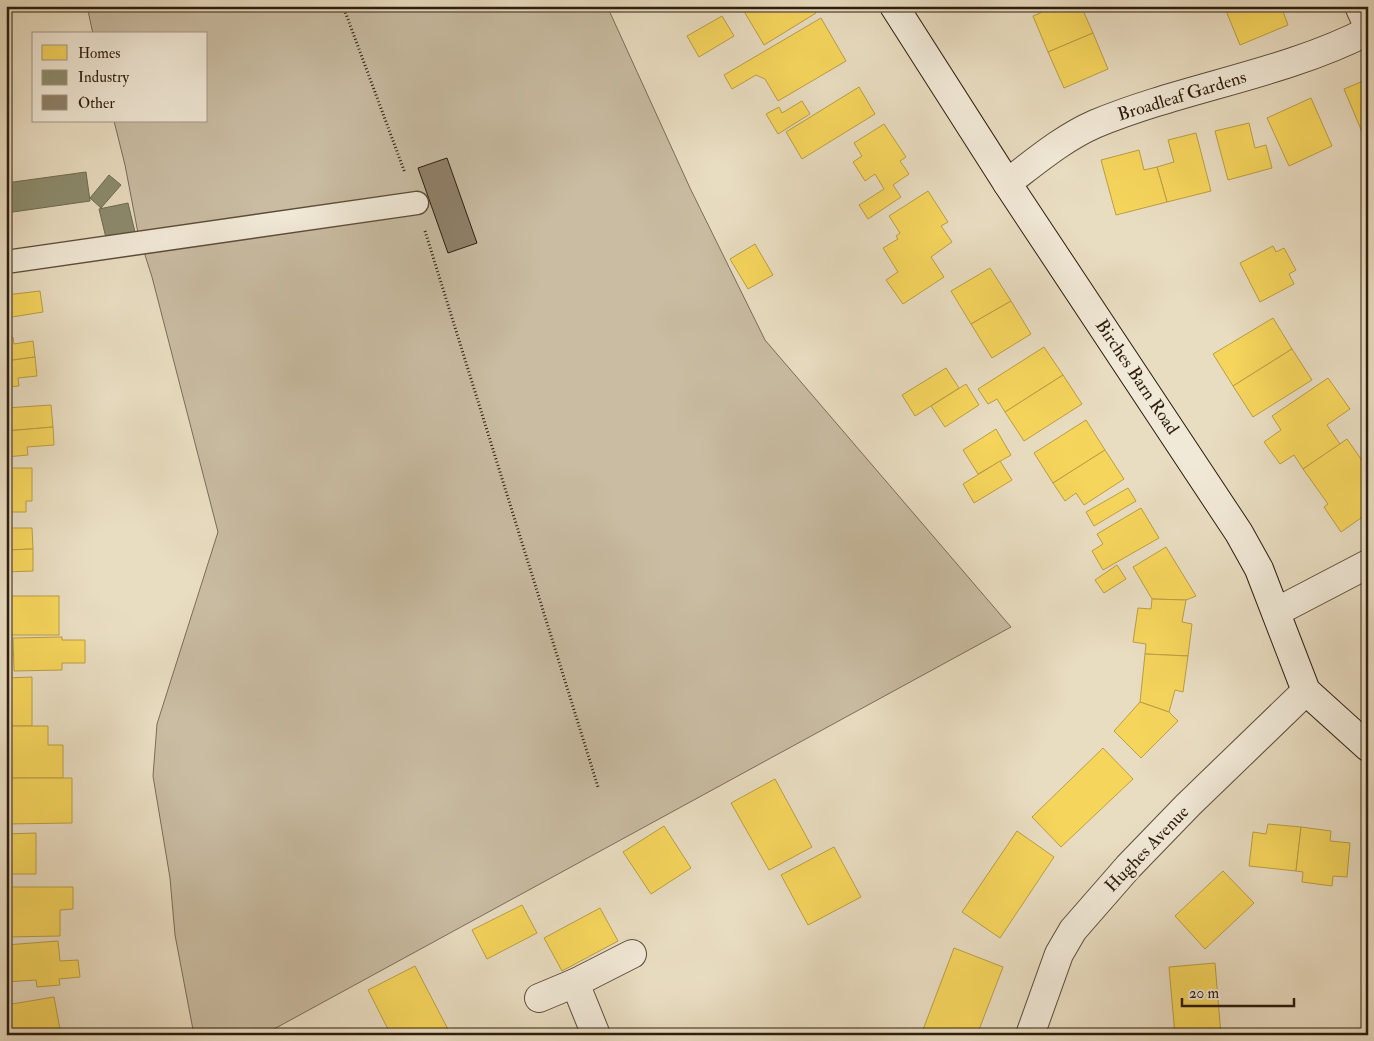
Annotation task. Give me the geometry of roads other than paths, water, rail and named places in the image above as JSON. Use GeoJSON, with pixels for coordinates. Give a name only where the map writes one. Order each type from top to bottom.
{"type":"FeatureCollection","features":[{"type":"Feature","properties":{"kind":"street","name":"Birches Barn Road"},"geometry":{"type":"LineString","coordinates":[[894,6],[1007,183],[1239,533],[1259,569],[1306,691],[1368,748]]}},
{"type":"Feature","properties":{"kind":"street"},"geometry":{"type":"LineString","coordinates":[[1359,6],[1368,26]]}},
{"type":"Feature","properties":{"kind":"street","name":"Broadleaf Gardens"},"geometry":{"type":"LineString","coordinates":[[1007,183],[1056,146],[1094,124],[1162,100],[1254,74],[1346,42],[1368,30]]}},
{"type":"Feature","properties":{"kind":"street"},"geometry":{"type":"LineString","coordinates":[[1276,612],[1368,564]]}},
{"type":"Feature","properties":{"kind":"street","name":"Hughes Avenue"},"geometry":{"type":"LineString","coordinates":[[1030,1035],[1059,954],[1073,930],[1175,819],[1306,691]]}},
{"type":"Feature","properties":{"kind":"street"},"geometry":{"type":"LineString","coordinates":[[539,998],[632,954]]}},
{"type":"Feature","properties":{"kind":"street"},"geometry":{"type":"LineString","coordinates":[[574,983],[596,1035]]}},
{"type":"Feature","properties":{"kind":"lane"},"geometry":{"type":"LineString","coordinates":[[6,262],[417,203]]}}]}
